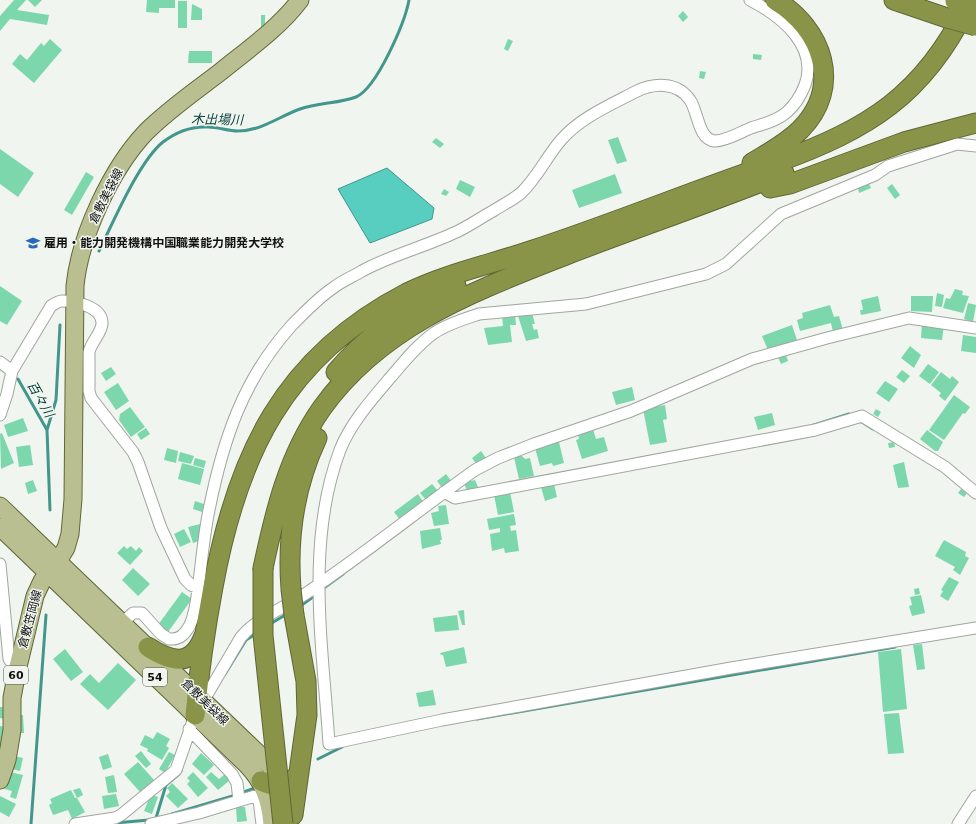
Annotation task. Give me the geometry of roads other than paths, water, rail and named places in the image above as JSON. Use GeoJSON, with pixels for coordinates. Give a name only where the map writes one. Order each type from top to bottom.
{"type":"FeatureCollection","features":[{"type":"Feature","properties":{"kind":"highway"},"geometry":{"type":"LineString","coordinates":[[706,195],[745,167],[790,139],[800,130],[816,108],[821,96],[824,70],[817,43],[802,21],[775,0]]}},
{"type":"Feature","properties":{"kind":"highway"},"geometry":{"type":"LineString","coordinates":[[894,0],[976,8]]}},
{"type":"Feature","properties":{"kind":"highway"},"geometry":{"type":"LineString","coordinates":[[264,568],[277,505],[300,445],[318,414],[335,391],[375,353],[421,319],[470,293],[628,232],[706,195],[841,137],[870,120],[901,96],[927,70],[948,43],[956,5]]}},
{"type":"Feature","properties":{"kind":"highway"},"geometry":{"type":"LineString","coordinates":[[956,5],[976,26]]}},
{"type":"Feature","properties":{"kind":"highway"},"geometry":{"type":"LineString","coordinates":[[196,710],[204,635],[223,534],[242,476],[267,423],[298,379],[318,357],[343,335],[382,307],[406,294],[453,274],[706,195],[838,150],[877,128],[907,105],[936,76],[957,47],[976,15]]}},
{"type":"Feature","properties":{"kind":"highway"},"geometry":{"type":"LineString","coordinates":[[706,195],[790,184],[904,142],[976,123]]}},
{"type":"Feature","properties":{"kind":"highway"},"geometry":{"type":"LineString","coordinates":[[290,821],[263,635],[265,528],[269,503],[283,458],[301,420],[313,401],[339,368],[372,337],[411,309],[451,288],[530,251]]}},
{"type":"Feature","properties":{"kind":"highway"},"geometry":{"type":"LineString","coordinates":[[290,821],[306,731],[307,698],[304,663],[294,615],[291,589],[290,537],[297,492],[312,450],[331,413],[354,377],[375,353]]}},
{"type":"Feature","properties":{"kind":"highway"},"geometry":{"type":"LineString","coordinates":[[148,647],[166,658],[180,660],[193,654],[201,643],[204,635]]}},
{"type":"Feature","properties":{"kind":"highway"},"geometry":{"type":"LineString","coordinates":[[260,781],[274,786],[284,785],[295,777],[300,768]]}},
{"type":"Feature","properties":{"kind":"main road","name":"倉敷美袋線"},"geometry":{"type":"LineString","coordinates":[[53,567],[66,548],[72,518],[74,303],[78,259],[86,235],[115,174],[135,144],[165,114],[272,30],[300,0]]}},
{"type":"Feature","properties":{"kind":"main road"},"geometry":{"type":"LineString","coordinates":[[0,506],[53,567]]}},
{"type":"Feature","properties":{"kind":"main road"},"geometry":{"type":"LineString","coordinates":[[0,527],[53,567]]}},
{"type":"Feature","properties":{"kind":"main road","name":"倉敷美袋線"},"geometry":{"type":"LineString","coordinates":[[53,567],[122,622],[148,647],[196,710],[267,762],[284,785],[289,797],[290,821]]}},
{"type":"Feature","properties":{"kind":"main road","name":"倉敷美袋線"},"geometry":{"type":"LineString","coordinates":[[53,567],[196,710],[240,757],[260,781],[269,798],[272,824]]}},
{"type":"Feature","properties":{"kind":"main road","name":"倉敷笠岡線"},"geometry":{"type":"LineString","coordinates":[[0,780],[12,730],[12,698],[17,671],[35,596],[38,588],[53,567]]}},
{"type":"Feature","properties":{"kind":"street"},"geometry":{"type":"LineString","coordinates":[[122,622],[133,614],[142,612],[164,637],[169,640],[179,638],[192,621],[198,588],[206,523],[213,489],[224,449],[239,405],[256,372],[273,348],[309,308],[334,287],[366,269],[456,232],[508,201],[522,192],[554,148],[572,128],[638,91],[651,86],[663,84],[684,93],[691,101],[705,136],[710,140],[715,141],[777,119],[785,114],[801,94],[809,71],[808,60],[797,37],[787,25],[775,14],[750,0]]}},
{"type":"Feature","properties":{"kind":"street"},"geometry":{"type":"LineString","coordinates":[[976,146],[957,144],[888,166],[875,175],[781,214],[726,264],[706,274],[586,304],[479,314],[462,319],[434,333],[411,355],[376,394],[350,430],[340,449],[324,513],[318,561],[329,744],[442,720],[684,677],[976,628]]}},
{"type":"Feature","properties":{"kind":"street"},"geometry":{"type":"LineString","coordinates":[[0,415],[7,394],[12,370],[51,306],[61,301],[74,303],[95,310],[102,320],[100,331],[93,341],[89,352],[89,390],[91,398],[133,452],[138,462],[161,528],[185,579],[198,588]]}},
{"type":"Feature","properties":{"kind":"street"},"geometry":{"type":"LineString","coordinates":[[75,824],[115,821],[176,770],[196,710],[241,637],[249,628],[319,590],[444,492],[475,470],[498,458],[534,444],[631,411],[752,359],[864,328],[909,318],[976,328]]}},
{"type":"Feature","properties":{"kind":"street"},"geometry":{"type":"LineString","coordinates":[[0,362],[12,370]]}},
{"type":"Feature","properties":{"kind":"street"},"geometry":{"type":"LineString","coordinates":[[444,492],[455,498],[732,447],[815,430],[862,416],[905,441],[945,467],[976,493]]}},
{"type":"Feature","properties":{"kind":"street"},"geometry":{"type":"LineString","coordinates":[[0,564],[9,659],[17,671]]}},
{"type":"Feature","properties":{"kind":"street"},"geometry":{"type":"LineString","coordinates":[[196,710],[237,783],[239,796]]}},
{"type":"Feature","properties":{"kind":"street"},"geometry":{"type":"LineString","coordinates":[[151,824],[199,819],[239,796],[256,796],[259,800],[262,824]]}},
{"type":"Feature","properties":{"kind":"street"},"geometry":{"type":"LineString","coordinates":[[958,824],[976,796]]}},
{"type":"Feature","properties":{"kind":"water"},"geometry":{"type":"Polygon","coordinates":[[[387,168],[434,208],[432,219],[370,243],[338,189],[387,168]]]}},
{"type":"Feature","properties":{"kind":"waterway","name":"木出場川"},"geometry":{"type":"LineString","coordinates":[[99,251],[136,177],[154,151],[163,142],[178,133],[202,127],[238,131],[254,129],[300,109],[356,97],[373,81],[381,68],[396,38],[409,0]]}},
{"type":"Feature","properties":{"kind":"waterway","name":"木出場川"},"geometry":{"type":"LineString","coordinates":[[50,510],[47,430],[56,400],[60,325]]}},
{"type":"Feature","properties":{"kind":"waterway","name":"百々川"},"geometry":{"type":"LineString","coordinates":[[18,379],[47,430]]}},
{"type":"Feature","properties":{"kind":"waterway"},"geometry":{"type":"LineString","coordinates":[[811,426],[849,414],[852,416]]}},
{"type":"Feature","properties":{"kind":"waterway"},"geometry":{"type":"LineString","coordinates":[[859,420],[873,429]]}},
{"type":"Feature","properties":{"kind":"waterway"},"geometry":{"type":"LineString","coordinates":[[321,590],[343,574]]}},
{"type":"Feature","properties":{"kind":"waterway"},"geometry":{"type":"LineString","coordinates":[[299,607],[317,594]]}},
{"type":"Feature","properties":{"kind":"waterway"},"geometry":{"type":"LineString","coordinates":[[270,624],[287,614]]}},
{"type":"Feature","properties":{"kind":"waterway"},"geometry":{"type":"LineString","coordinates":[[31,824],[46,615]]}},
{"type":"Feature","properties":{"kind":"waterway"},"geometry":{"type":"LineString","coordinates":[[225,674],[246,640],[257,633]]}},
{"type":"Feature","properties":{"kind":"waterway"},"geometry":{"type":"LineString","coordinates":[[477,719],[895,647]]}},
{"type":"Feature","properties":{"kind":"waterway"},"geometry":{"type":"LineString","coordinates":[[318,759],[342,747]]}},
{"type":"Feature","properties":{"kind":"waterway"},"geometry":{"type":"LineString","coordinates":[[156,818],[166,785],[181,771]]}},
{"type":"Feature","properties":{"kind":"waterway"},"geometry":{"type":"LineString","coordinates":[[241,793],[255,788]]}},
{"type":"Feature","properties":{"kind":"waterway"},"geometry":{"type":"LineString","coordinates":[[172,814],[236,795]]}},
{"type":"Feature","properties":{"kind":"waterway"},"geometry":{"type":"LineString","coordinates":[[115,823],[149,820]]}},
{"type":"Feature","properties":{"kind":"place","name":"雇用・能力開発機構中国職業能力開発大学校"},"geometry":{"type":"Point","coordinates":[33,243]}}]}
